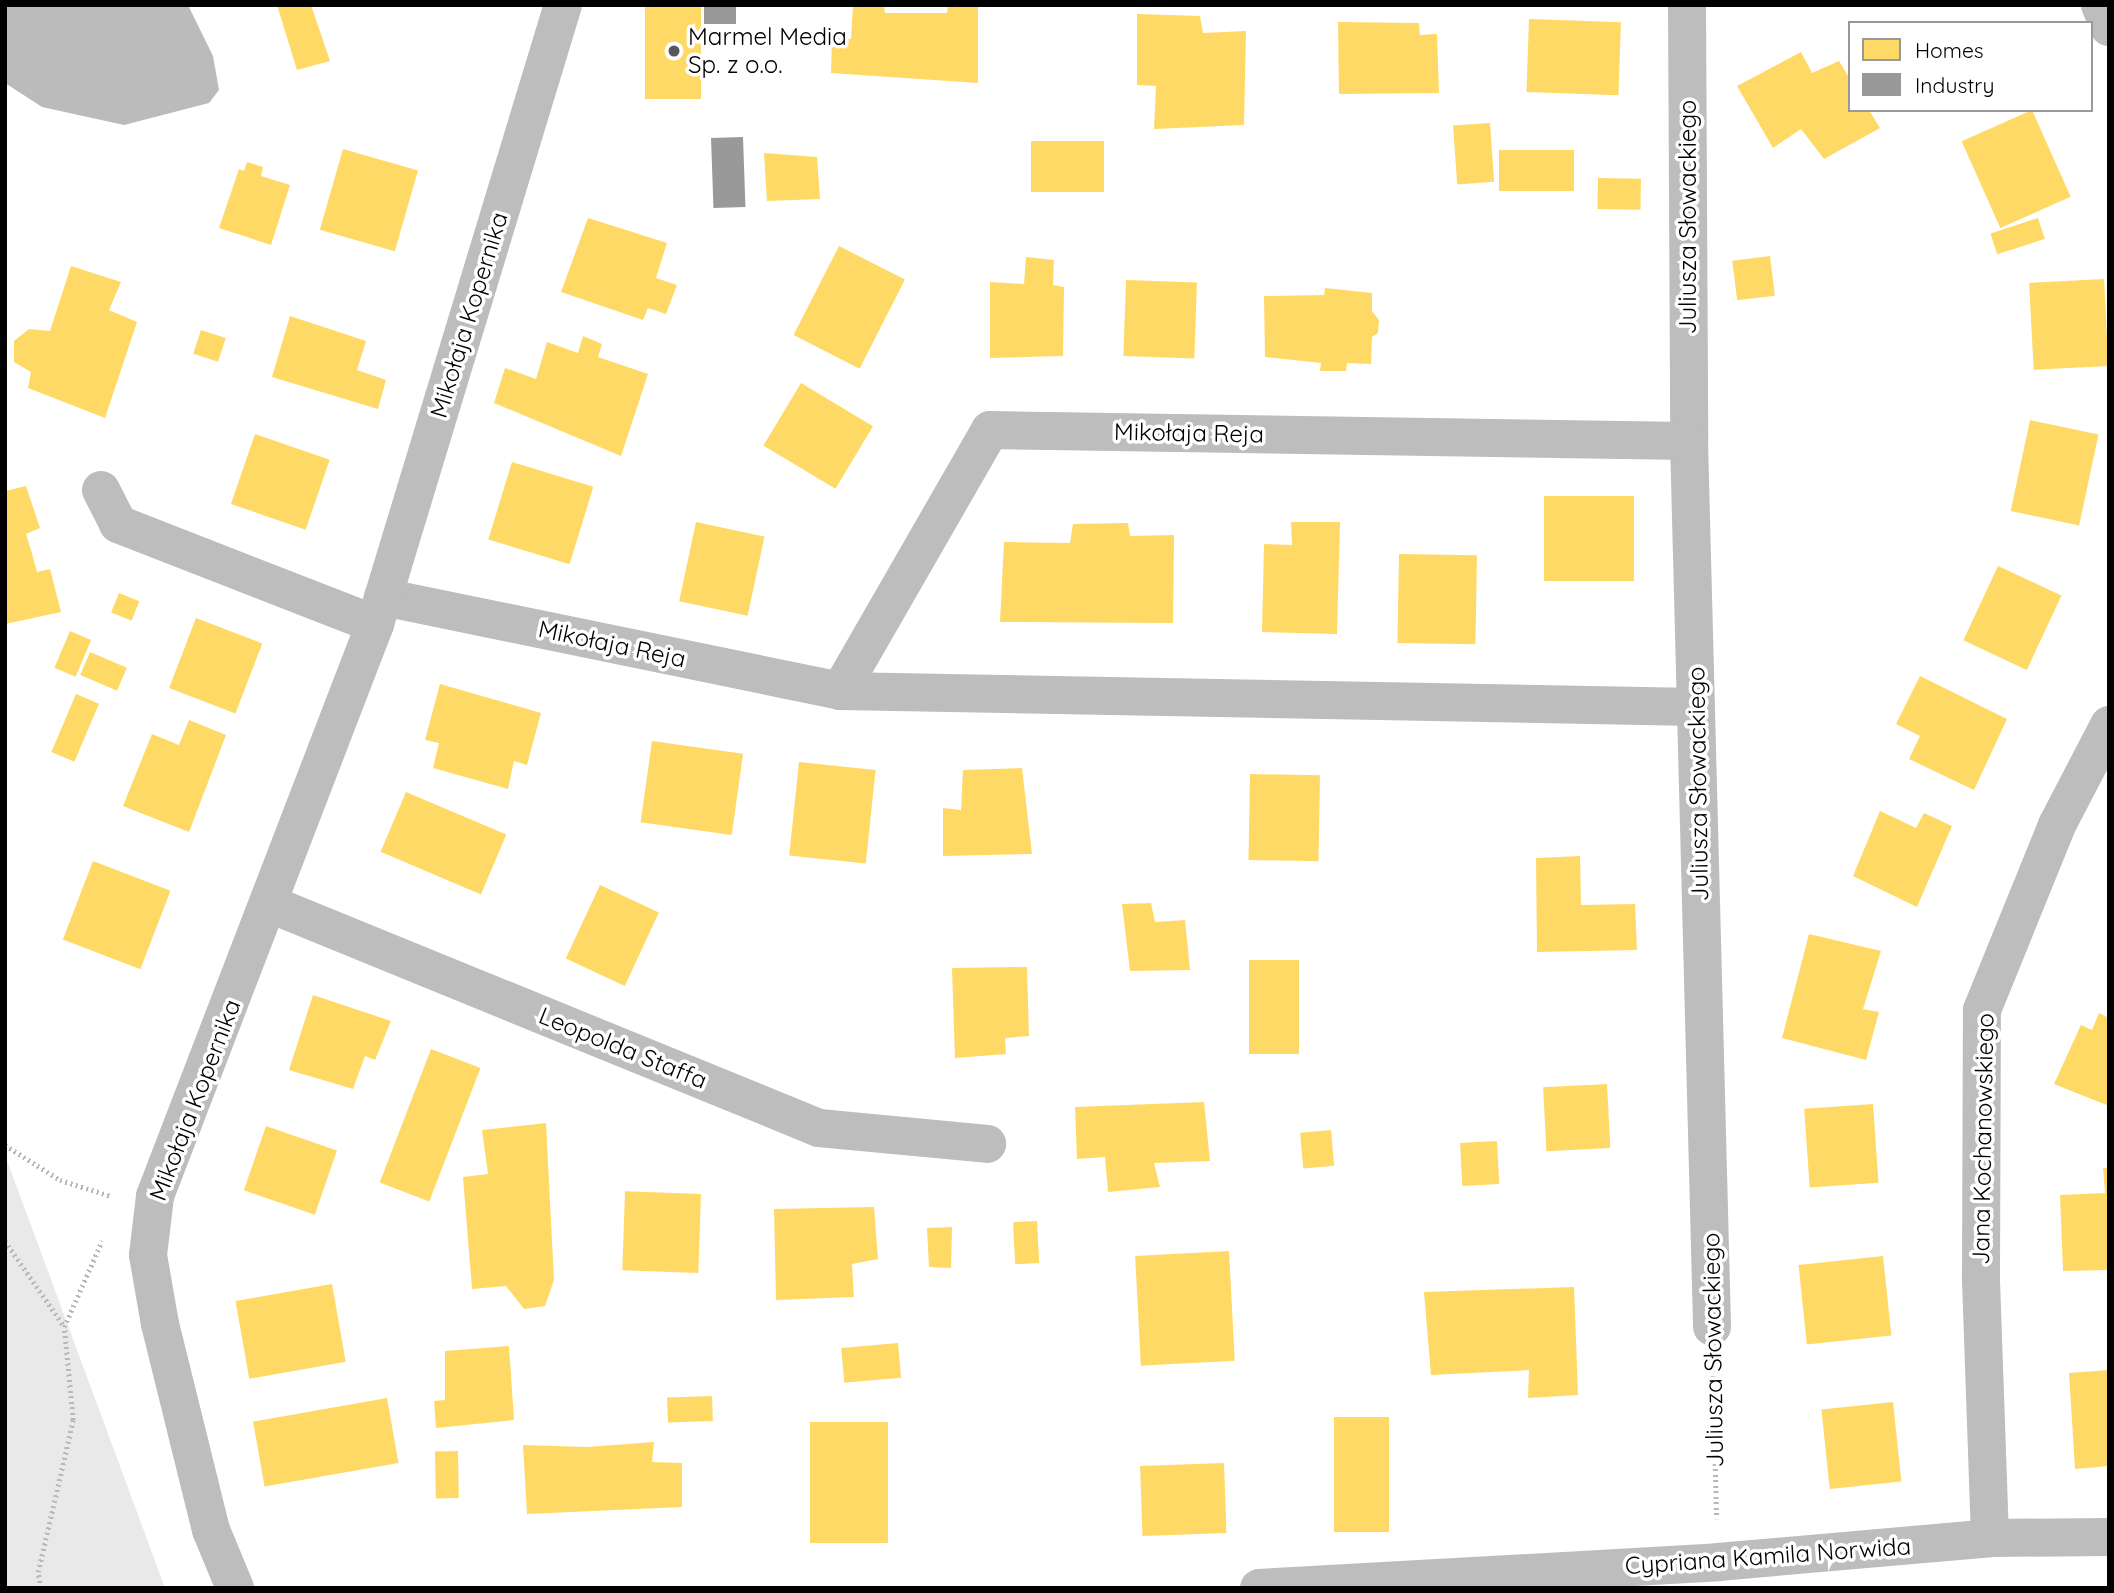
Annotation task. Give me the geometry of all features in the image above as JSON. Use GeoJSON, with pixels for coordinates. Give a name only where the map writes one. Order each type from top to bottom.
{"type":"FeatureCollection","features":[{"type":"Feature","properties":{"kind":"street","name":"Mikołaja Kopernika"},"geometry":{"type":"LineString","coordinates":[[235,1588],[211,1530],[160,1324],[148,1255],[155,1196],[270,904],[379,611],[563,5]]}},
{"type":"Feature","properties":{"kind":"street","name":"Juliusza Słowackiego"},"geometry":{"type":"LineString","coordinates":[[1687,5],[1689,441],[1712,1326]]}},
{"type":"Feature","properties":{"kind":"street"},"geometry":{"type":"LineString","coordinates":[[2100,5],[2109,27]]}},
{"type":"Feature","properties":{"kind":"street","name":"Mikołaja Reja"},"geometry":{"type":"LineString","coordinates":[[840,691],[990,430],[1689,441]]}},
{"type":"Feature","properties":{"kind":"street"},"geometry":{"type":"LineString","coordinates":[[101,490],[118,524],[379,611]]}},
{"type":"Feature","properties":{"kind":"street","name":"Mikołaja Reja"},"geometry":{"type":"LineString","coordinates":[[379,611],[840,691],[1696,707]]}},
{"type":"Feature","properties":{"kind":"street","name":"Jana Kochanowskiego"},"geometry":{"type":"LineString","coordinates":[[1990,1538],[1981,1275],[1982,1010],[2057,825],[2109,725]]}},
{"type":"Feature","properties":{"kind":"street","name":"Leopolda Staffa"},"geometry":{"type":"LineString","coordinates":[[270,904],[819,1128],[987,1144]]}},
{"type":"Feature","properties":{"kind":"street","name":"Cypriana Kamila Norwida"},"geometry":{"type":"LineString","coordinates":[[1259,1588],[1718,1562],[1990,1538],[2109,1537]]}},
{"type":"Feature","properties":{"kind":"path"},"geometry":{"type":"LineString","coordinates":[[5,1145],[60,1180],[120,1199],[155,1196]]}},
{"type":"Feature","properties":{"kind":"path"},"geometry":{"type":"LineString","coordinates":[[64,1327],[103,1237]]}},
{"type":"Feature","properties":{"kind":"path"},"geometry":{"type":"LineString","coordinates":[[5,1241],[64,1327],[73,1420],[37,1572],[41,1588]]}},
{"type":"Feature","properties":{"kind":"path","name":"Juliusza Słowackiego"},"geometry":{"type":"LineString","coordinates":[[1712,1326],[1718,1562]]}},
{"type":"Feature","properties":{"kind":"shaded area"},"geometry":{"type":"Polygon","coordinates":[[[5,5],[188,5],[213,56],[219,90],[209,103],[124,125],[42,107],[5,83],[5,5]]]}},
{"type":"Feature","properties":{"kind":"shaded area"},"geometry":{"type":"Polygon","coordinates":[[[5,1155],[165,1588],[5,1588],[5,1155]]]}},
{"type":"Feature","properties":{"kind":"building: Homes"},"geometry":{"type":"Polygon","coordinates":[[[277,5],[311,5],[330,61],[297,70],[277,5]]]}},
{"type":"Feature","properties":{"kind":"building: Homes","name":"Marmel Media Sp. z o.o."},"geometry":{"type":"Polygon","coordinates":[[[645,5],[701,5],[701,99],[645,99],[645,5]]]}},
{"type":"Feature","properties":{"kind":"building: Homes"},"geometry":{"type":"Polygon","coordinates":[[[853,5],[884,5],[885,13],[947,13],[948,5],[978,5],[978,83],[831,73],[832,37],[851,39],[853,5]]]}},
{"type":"Feature","properties":{"kind":"building: Homes"},"geometry":{"type":"Polygon","coordinates":[[[1137,14],[1200,16],[1203,33],[1246,31],[1244,125],[1154,129],[1156,86],[1137,85],[1137,14]]]}},
{"type":"Feature","properties":{"kind":"building: Homes"},"geometry":{"type":"Polygon","coordinates":[[[1529,19],[1621,22],[1618,95],[1526,92],[1529,19]]]}},
{"type":"Feature","properties":{"kind":"building: Homes"},"geometry":{"type":"Polygon","coordinates":[[[1338,22],[1419,23],[1420,35],[1437,34],[1439,93],[1339,94],[1338,22]]]}},
{"type":"Feature","properties":{"kind":"building: Homes"},"geometry":{"type":"Polygon","coordinates":[[[1801,52],[1812,73],[1839,61],[1848,76],[1848,112],[1870,112],[1880,128],[1824,159],[1801,129],[1773,148],[1737,86],[1801,52]]]}},
{"type":"Feature","properties":{"kind":"building: Homes"},"geometry":{"type":"Polygon","coordinates":[[[2033,112],[2071,197],[2000,228],[1962,141],[2033,112]]]}},
{"type":"Feature","properties":{"kind":"building: Homes"},"geometry":{"type":"Polygon","coordinates":[[[1490,123],[1494,182],[1457,184],[1453,126],[1490,123]]]}},
{"type":"Feature","properties":{"kind":"building: Homes"},"geometry":{"type":"Polygon","coordinates":[[[1031,141],[1104,141],[1104,192],[1031,192],[1031,141]]]}},
{"type":"Feature","properties":{"kind":"building: Homes"},"geometry":{"type":"Polygon","coordinates":[[[343,149],[418,170],[395,251],[320,230],[343,149]]]}},
{"type":"Feature","properties":{"kind":"building: Homes"},"geometry":{"type":"Polygon","coordinates":[[[1499,150],[1574,150],[1574,191],[1499,191],[1499,150]]]}},
{"type":"Feature","properties":{"kind":"building: Homes"},"geometry":{"type":"Polygon","coordinates":[[[764,153],[817,157],[820,199],[767,201],[764,153]]]}},
{"type":"Feature","properties":{"kind":"building: Homes"},"geometry":{"type":"Polygon","coordinates":[[[247,162],[263,167],[261,176],[290,185],[271,245],[219,228],[239,169],[244,171],[247,162]]]}},
{"type":"Feature","properties":{"kind":"building: Homes"},"geometry":{"type":"Polygon","coordinates":[[[1598,178],[1641,179],[1640,210],[1597,209],[1598,178]]]}},
{"type":"Feature","properties":{"kind":"building: Homes"},"geometry":{"type":"Polygon","coordinates":[[[588,218],[667,243],[656,278],[677,285],[666,314],[648,308],[643,320],[561,292],[588,218]]]}},
{"type":"Feature","properties":{"kind":"building: Homes"},"geometry":{"type":"Polygon","coordinates":[[[2038,218],[2045,239],[1997,254],[1990,233],[2038,218]]]}},
{"type":"Feature","properties":{"kind":"building: Homes"},"geometry":{"type":"Polygon","coordinates":[[[839,246],[905,280],[860,369],[794,335],[839,246]]]}},
{"type":"Feature","properties":{"kind":"building: Homes"},"geometry":{"type":"Polygon","coordinates":[[[1770,256],[1775,296],[1737,300],[1732,261],[1770,256]]]}},
{"type":"Feature","properties":{"kind":"building: Homes"},"geometry":{"type":"Polygon","coordinates":[[[1026,257],[1054,260],[1053,285],[1064,287],[1063,356],[990,358],[990,282],[1024,284],[1026,257]]]}},
{"type":"Feature","properties":{"kind":"building: Homes"},"geometry":{"type":"Polygon","coordinates":[[[71,266],[121,282],[109,310],[137,322],[105,418],[28,388],[31,372],[14,362],[14,341],[29,329],[50,331],[71,266]]]}},
{"type":"Feature","properties":{"kind":"building: Homes"},"geometry":{"type":"Polygon","coordinates":[[[2104,279],[2109,366],[2034,370],[2029,283],[2104,279]]]}},
{"type":"Feature","properties":{"kind":"building: Homes"},"geometry":{"type":"Polygon","coordinates":[[[1126,280],[1197,282],[1194,358],[1123,356],[1126,280]]]}},
{"type":"Feature","properties":{"kind":"building: Homes"},"geometry":{"type":"Polygon","coordinates":[[[1325,288],[1372,293],[1372,311],[1379,320],[1378,333],[1372,337],[1371,364],[1347,363],[1346,371],[1320,371],[1321,363],[1265,357],[1264,296],[1324,295],[1325,288]]]}},
{"type":"Feature","properties":{"kind":"building: Homes"},"geometry":{"type":"Polygon","coordinates":[[[290,316],[366,341],[357,370],[386,380],[378,409],[272,377],[290,316]]]}},
{"type":"Feature","properties":{"kind":"building: Homes"},"geometry":{"type":"Polygon","coordinates":[[[201,330],[226,338],[218,362],[193,354],[201,330]]]}},
{"type":"Feature","properties":{"kind":"building: Homes"},"geometry":{"type":"Polygon","coordinates":[[[583,336],[602,344],[598,357],[648,374],[621,456],[494,403],[505,368],[536,379],[547,342],[578,353],[583,336]]]}},
{"type":"Feature","properties":{"kind":"building: Homes"},"geometry":{"type":"Polygon","coordinates":[[[801,383],[873,426],[835,489],[763,446],[801,383]]]}},
{"type":"Feature","properties":{"kind":"building: Homes"},"geometry":{"type":"Polygon","coordinates":[[[2030,420],[2098,435],[2079,526],[2011,511],[2030,420]]]}},
{"type":"Feature","properties":{"kind":"building: Homes"},"geometry":{"type":"Polygon","coordinates":[[[255,434],[330,460],[306,530],[231,504],[255,434]]]}},
{"type":"Feature","properties":{"kind":"building: Homes"},"geometry":{"type":"Polygon","coordinates":[[[512,462],[593,487],[570,564],[488,539],[512,462]]]}},
{"type":"Feature","properties":{"kind":"building: Homes"},"geometry":{"type":"Polygon","coordinates":[[[26,486],[40,528],[26,534],[37,572],[50,569],[61,612],[5,624],[5,491],[26,486]]]}},
{"type":"Feature","properties":{"kind":"building: Homes"},"geometry":{"type":"Polygon","coordinates":[[[1544,496],[1634,496],[1634,581],[1544,581],[1544,496]]]}},
{"type":"Feature","properties":{"kind":"building: Homes"},"geometry":{"type":"Polygon","coordinates":[[[696,522],[764,537],[748,616],[679,601],[696,522]]]}},
{"type":"Feature","properties":{"kind":"building: Homes"},"geometry":{"type":"Polygon","coordinates":[[[1291,522],[1340,522],[1337,634],[1262,632],[1264,544],[1292,545],[1291,522]]]}},
{"type":"Feature","properties":{"kind":"building: Homes"},"geometry":{"type":"Polygon","coordinates":[[[1128,523],[1130,536],[1174,535],[1173,623],[1000,622],[1004,542],[1070,543],[1073,524],[1128,523]]]}},
{"type":"Feature","properties":{"kind":"building: Homes"},"geometry":{"type":"Polygon","coordinates":[[[1399,554],[1477,555],[1475,644],[1397,643],[1399,554]]]}},
{"type":"Feature","properties":{"kind":"building: Homes"},"geometry":{"type":"Polygon","coordinates":[[[1998,566],[2061,596],[2027,670],[1963,640],[1998,566]]]}},
{"type":"Feature","properties":{"kind":"building: Homes"},"geometry":{"type":"Polygon","coordinates":[[[119,593],[139,601],[132,621],[111,612],[119,593]]]}},
{"type":"Feature","properties":{"kind":"building: Homes"},"geometry":{"type":"Polygon","coordinates":[[[196,618],[262,643],[235,713],[169,688],[196,618]]]}},
{"type":"Feature","properties":{"kind":"building: Homes"},"geometry":{"type":"Polygon","coordinates":[[[70,631],[91,640],[76,677],[54,668],[70,631]]]}},
{"type":"Feature","properties":{"kind":"building: Homes"},"geometry":{"type":"Polygon","coordinates":[[[90,652],[127,668],[117,691],[80,675],[90,652]]]}},
{"type":"Feature","properties":{"kind":"building: Homes"},"geometry":{"type":"Polygon","coordinates":[[[1920,676],[2007,719],[1974,790],[1909,759],[1920,736],[1896,724],[1920,676]]]}},
{"type":"Feature","properties":{"kind":"building: Homes"},"geometry":{"type":"Polygon","coordinates":[[[440,684],[541,713],[527,765],[514,761],[508,789],[433,768],[439,743],[425,740],[440,684]]]}},
{"type":"Feature","properties":{"kind":"building: Homes"},"geometry":{"type":"Polygon","coordinates":[[[76,694],[99,704],[74,762],[51,752],[76,694]]]}},
{"type":"Feature","properties":{"kind":"building: Homes"},"geometry":{"type":"Polygon","coordinates":[[[189,720],[226,735],[189,832],[123,806],[152,734],[179,745],[189,720]]]}},
{"type":"Feature","properties":{"kind":"building: Homes"},"geometry":{"type":"Polygon","coordinates":[[[652,741],[743,754],[732,835],[641,822],[652,741]]]}},
{"type":"Feature","properties":{"kind":"building: Homes"},"geometry":{"type":"Polygon","coordinates":[[[799,762],[876,770],[866,864],[789,855],[799,762]]]}},
{"type":"Feature","properties":{"kind":"building: Homes"},"geometry":{"type":"Polygon","coordinates":[[[1022,768],[1032,854],[943,856],[943,808],[961,810],[963,770],[1022,768]]]}},
{"type":"Feature","properties":{"kind":"building: Homes"},"geometry":{"type":"Polygon","coordinates":[[[1250,774],[1320,775],[1318,861],[1248,860],[1250,774]]]}},
{"type":"Feature","properties":{"kind":"building: Homes"},"geometry":{"type":"Polygon","coordinates":[[[406,792],[506,835],[481,894],[381,852],[406,792]]]}},
{"type":"Feature","properties":{"kind":"building: Homes"},"geometry":{"type":"Polygon","coordinates":[[[1880,811],[1916,828],[1924,813],[1952,826],[1917,907],[1853,876],[1880,811]]]}},
{"type":"Feature","properties":{"kind":"building: Homes"},"geometry":{"type":"Polygon","coordinates":[[[1580,856],[1581,905],[1635,904],[1637,950],[1537,952],[1536,858],[1580,856]]]}},
{"type":"Feature","properties":{"kind":"building: Homes"},"geometry":{"type":"Polygon","coordinates":[[[93,861],[170,891],[140,969],[63,939],[93,861]]]}},
{"type":"Feature","properties":{"kind":"building: Homes"},"geometry":{"type":"Polygon","coordinates":[[[600,885],[659,912],[625,986],[566,958],[600,885]]]}},
{"type":"Feature","properties":{"kind":"building: Homes"},"geometry":{"type":"Polygon","coordinates":[[[1151,903],[1155,922],[1185,920],[1190,970],[1130,971],[1122,904],[1151,903]]]}},
{"type":"Feature","properties":{"kind":"building: Homes"},"geometry":{"type":"Polygon","coordinates":[[[1809,934],[1881,951],[1863,1009],[1879,1012],[1866,1060],[1782,1038],[1809,934]]]}},
{"type":"Feature","properties":{"kind":"building: Homes"},"geometry":{"type":"Polygon","coordinates":[[[1249,960],[1299,960],[1299,1054],[1249,1054],[1249,960]]]}},
{"type":"Feature","properties":{"kind":"building: Homes"},"geometry":{"type":"Polygon","coordinates":[[[1027,967],[1029,1036],[1005,1038],[1006,1054],[955,1058],[952,968],[1027,967]]]}},
{"type":"Feature","properties":{"kind":"building: Homes"},"geometry":{"type":"Polygon","coordinates":[[[313,995],[391,1021],[375,1060],[365,1056],[353,1089],[289,1070],[313,995]]]}},
{"type":"Feature","properties":{"kind":"building: Homes"},"geometry":{"type":"Polygon","coordinates":[[[2099,1013],[2109,1018],[2109,1106],[2054,1084],[2081,1025],[2092,1030],[2099,1013]]]}},
{"type":"Feature","properties":{"kind":"building: Homes"},"geometry":{"type":"Polygon","coordinates":[[[431,1049],[480,1068],[429,1201],[380,1183],[431,1049]]]}},
{"type":"Feature","properties":{"kind":"building: Homes"},"geometry":{"type":"Polygon","coordinates":[[[1607,1084],[1610,1148],[1546,1151],[1543,1087],[1607,1084]]]}},
{"type":"Feature","properties":{"kind":"building: Homes"},"geometry":{"type":"Polygon","coordinates":[[[1204,1102],[1210,1161],[1154,1163],[1160,1187],[1108,1192],[1105,1157],[1077,1159],[1075,1107],[1204,1102]]]}},
{"type":"Feature","properties":{"kind":"building: Homes"},"geometry":{"type":"Polygon","coordinates":[[[1873,1104],[1879,1183],[1810,1188],[1804,1109],[1873,1104]]]}},
{"type":"Feature","properties":{"kind":"building: Homes"},"geometry":{"type":"Polygon","coordinates":[[[546,1123],[554,1280],[545,1306],[524,1309],[506,1286],[472,1289],[463,1177],[488,1174],[482,1130],[546,1123]]]}},
{"type":"Feature","properties":{"kind":"building: Homes"},"geometry":{"type":"Polygon","coordinates":[[[266,1126],[337,1150],[315,1215],[244,1190],[266,1126]]]}},
{"type":"Feature","properties":{"kind":"building: Homes"},"geometry":{"type":"Polygon","coordinates":[[[1331,1130],[1334,1166],[1303,1169],[1300,1133],[1331,1130]]]}},
{"type":"Feature","properties":{"kind":"building: Homes"},"geometry":{"type":"Polygon","coordinates":[[[1497,1141],[1499,1184],[1462,1186],[1460,1143],[1497,1141]]]}},
{"type":"Feature","properties":{"kind":"building: Homes"},"geometry":{"type":"Polygon","coordinates":[[[2103,1168],[2109,1168],[2109,1270],[2063,1271],[2060,1195],[2105,1193],[2103,1168]]]}},
{"type":"Feature","properties":{"kind":"building: Homes"},"geometry":{"type":"Polygon","coordinates":[[[625,1191],[701,1194],[698,1273],[622,1270],[625,1191]]]}},
{"type":"Feature","properties":{"kind":"building: Homes"},"geometry":{"type":"Polygon","coordinates":[[[874,1207],[878,1259],[852,1264],[854,1297],[776,1300],[774,1209],[874,1207]]]}},
{"type":"Feature","properties":{"kind":"building: Homes"},"geometry":{"type":"Polygon","coordinates":[[[1037,1221],[1039,1263],[1015,1264],[1013,1222],[1037,1221]]]}},
{"type":"Feature","properties":{"kind":"building: Homes"},"geometry":{"type":"Polygon","coordinates":[[[952,1227],[951,1268],[929,1267],[927,1228],[952,1227]]]}},
{"type":"Feature","properties":{"kind":"building: Homes"},"geometry":{"type":"Polygon","coordinates":[[[1229,1251],[1235,1361],[1141,1366],[1135,1256],[1229,1251]]]}},
{"type":"Feature","properties":{"kind":"building: Homes"},"geometry":{"type":"Polygon","coordinates":[[[1883,1256],[1891,1336],[1807,1344],[1798,1265],[1883,1256]]]}},
{"type":"Feature","properties":{"kind":"building: Homes"},"geometry":{"type":"Polygon","coordinates":[[[332,1284],[346,1362],[249,1379],[235,1301],[332,1284]]]}},
{"type":"Feature","properties":{"kind":"building: Homes"},"geometry":{"type":"Polygon","coordinates":[[[1574,1287],[1578,1395],[1528,1398],[1529,1370],[1431,1375],[1424,1292],[1574,1287]]]}},
{"type":"Feature","properties":{"kind":"building: Homes"},"geometry":{"type":"Polygon","coordinates":[[[898,1343],[901,1378],[844,1383],[841,1348],[898,1343]]]}},
{"type":"Feature","properties":{"kind":"building: Homes"},"geometry":{"type":"Polygon","coordinates":[[[509,1346],[514,1420],[436,1428],[434,1401],[445,1400],[445,1351],[509,1346]]]}},
{"type":"Feature","properties":{"kind":"building: Homes"},"geometry":{"type":"Polygon","coordinates":[[[2109,1370],[2109,1466],[2075,1469],[2069,1373],[2109,1370]]]}},
{"type":"Feature","properties":{"kind":"building: Homes"},"geometry":{"type":"Polygon","coordinates":[[[712,1396],[713,1421],[668,1423],[667,1398],[712,1396]]]}},
{"type":"Feature","properties":{"kind":"building: Homes"},"geometry":{"type":"Polygon","coordinates":[[[387,1398],[398,1463],[265,1487],[253,1422],[387,1398]]]}},
{"type":"Feature","properties":{"kind":"building: Homes"},"geometry":{"type":"Polygon","coordinates":[[[1893,1402],[1901,1482],[1830,1489],[1821,1410],[1893,1402]]]}},
{"type":"Feature","properties":{"kind":"building: Homes"},"geometry":{"type":"Polygon","coordinates":[[[1334,1417],[1389,1417],[1389,1532],[1334,1532],[1334,1417]]]}},
{"type":"Feature","properties":{"kind":"building: Homes"},"geometry":{"type":"Polygon","coordinates":[[[810,1422],[888,1422],[888,1543],[810,1543],[810,1422]]]}},
{"type":"Feature","properties":{"kind":"building: Homes"},"geometry":{"type":"Polygon","coordinates":[[[654,1442],[652,1462],[682,1463],[682,1507],[527,1514],[523,1445],[587,1447],[654,1442]]]}},
{"type":"Feature","properties":{"kind":"building: Homes"},"geometry":{"type":"Polygon","coordinates":[[[435,1451],[458,1451],[459,1498],[436,1498],[435,1451]]]}},
{"type":"Feature","properties":{"kind":"building: Homes"},"geometry":{"type":"Polygon","coordinates":[[[1224,1463],[1226,1533],[1142,1536],[1140,1466],[1224,1463]]]}},
{"type":"Feature","properties":{"kind":"building: Industry"},"geometry":{"type":"Polygon","coordinates":[[[704,5],[736,5],[736,24],[704,24],[704,5]]]}},
{"type":"Feature","properties":{"kind":"building: Industry"},"geometry":{"type":"Polygon","coordinates":[[[743,137],[745,207],[713,208],[711,138],[743,137]]]}},
{"type":"Feature","properties":{"kind":"place","name":"Marmel Media Sp. z o.o."},"geometry":{"type":"Point","coordinates":[674,51]}}]}
